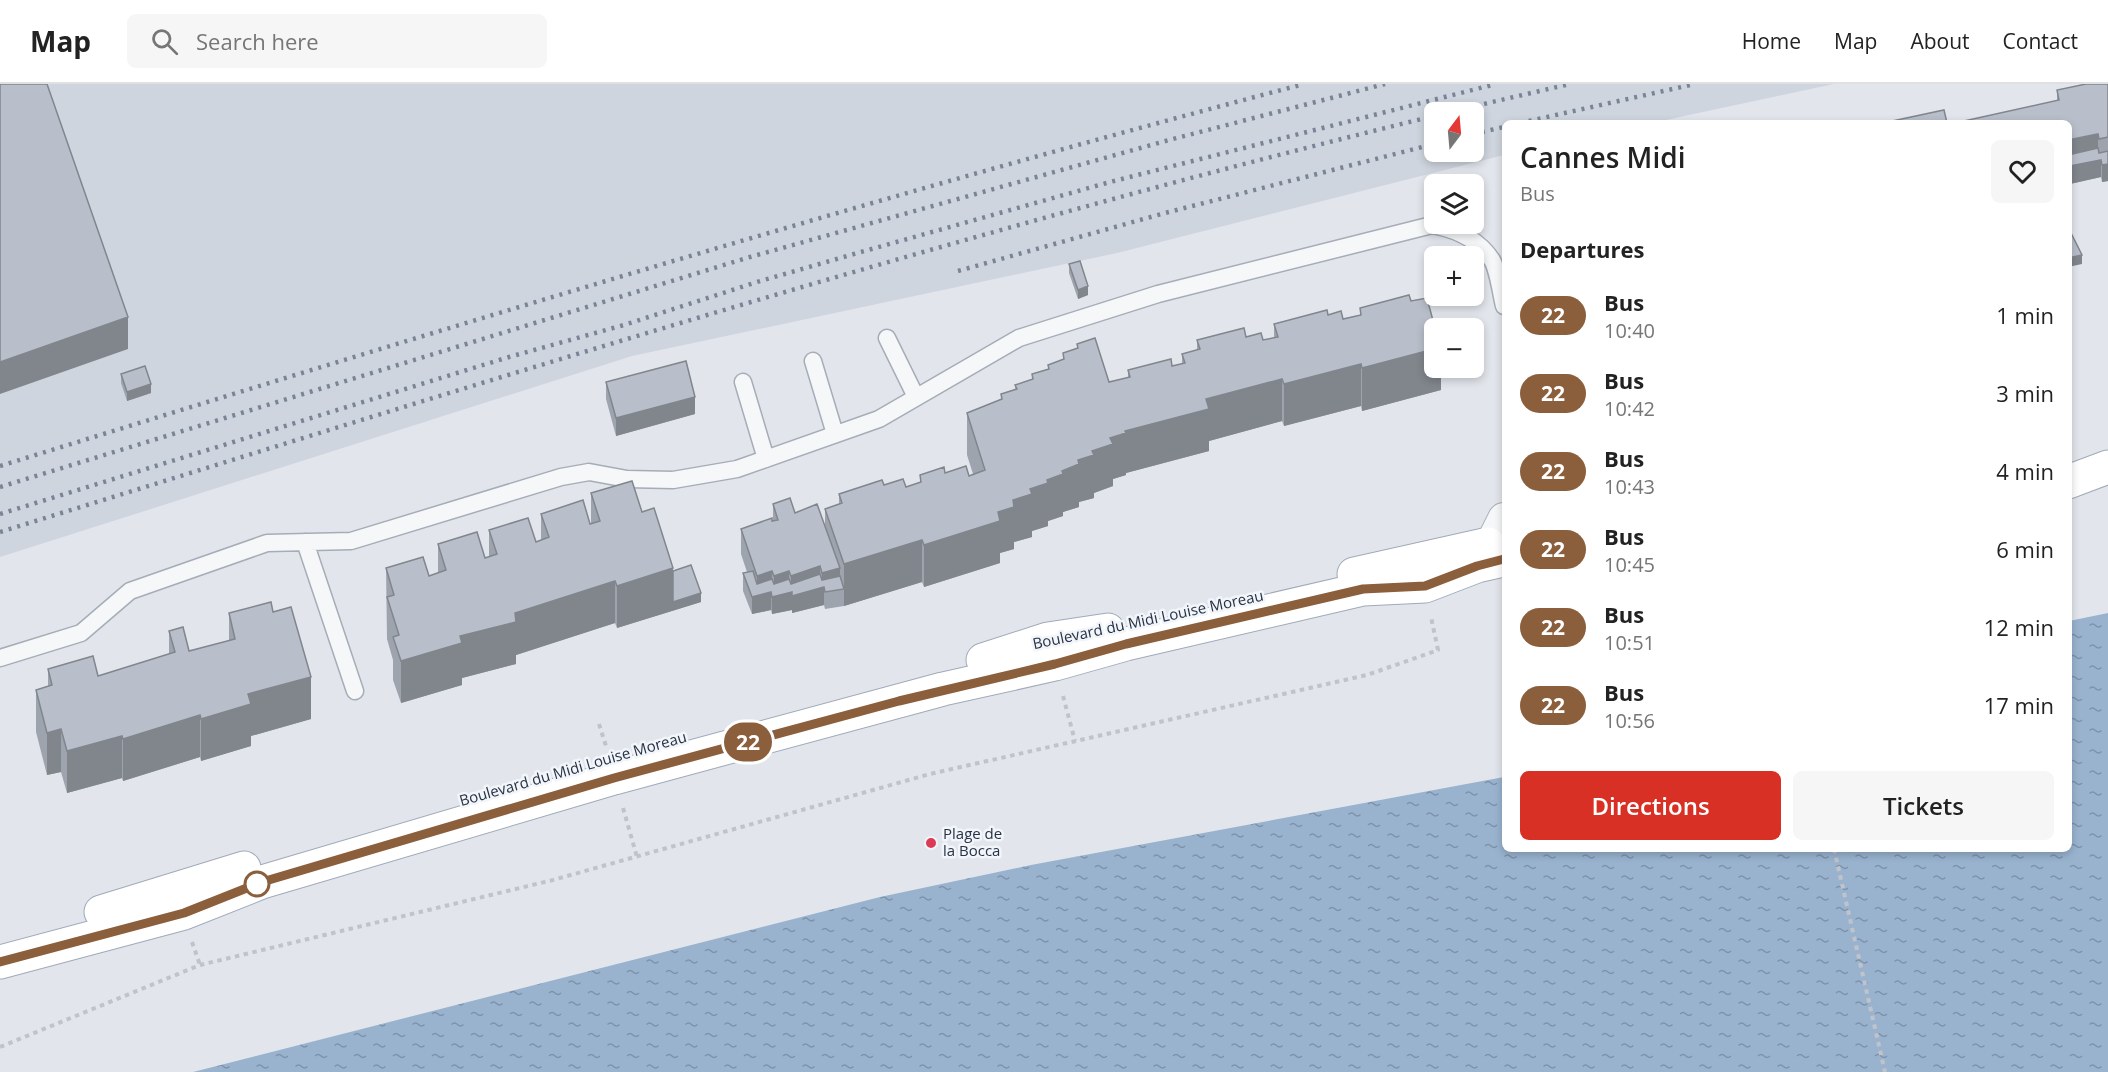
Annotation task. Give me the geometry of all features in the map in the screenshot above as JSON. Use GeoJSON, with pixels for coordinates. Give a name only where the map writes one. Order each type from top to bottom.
{"type":"FeatureCollection","features":[{"type":"Feature","properties":{"kind":"main road","name":"Boulevard du Midi Louise Moreau"},"geometry":{"type":"LineString","coordinates":[[0,943],[609,756],[939,674],[1048,639],[1127,627],[1501,541]]}},
{"type":"Feature","properties":{"kind":"main road","name":"Boulevard du Midi Louise Moreau"},"geometry":{"type":"LineString","coordinates":[[0,962],[184,913],[262,882],[603,781],[920,695],[1363,589],[1425,586],[1477,566],[1501,541]]}},
{"type":"Feature","properties":{"kind":"lane"},"geometry":{"type":"LineString","coordinates":[[0,658],[81,633],[130,591],[267,543],[351,541],[561,477],[589,472],[627,479],[673,480],[737,469],[879,419],[1019,338],[1158,294],[1432,225],[1453,229],[1474,242],[1493,261],[1502,298]]}},
{"type":"Feature","properties":{"kind":"lane"},"geometry":{"type":"LineString","coordinates":[[887,338],[916,397]]}},
{"type":"Feature","properties":{"kind":"lane"},"geometry":{"type":"LineString","coordinates":[[813,361],[835,434]]}},
{"type":"Feature","properties":{"kind":"lane"},"geometry":{"type":"LineString","coordinates":[[743,382],[766,459]]}},
{"type":"Feature","properties":{"kind":"lane"},"geometry":{"type":"LineString","coordinates":[[305,542],[356,691]]}},
{"type":"Feature","properties":{"kind":"path"},"geometry":{"type":"LineString","coordinates":[[0,1047],[200,965],[553,880],[930,774],[1367,675],[1438,650]]}},
{"type":"Feature","properties":{"kind":"path"},"geometry":{"type":"LineString","coordinates":[[1835,852],[1885,1072]]}},
{"type":"Feature","properties":{"kind":"shaded area"},"geometry":{"type":"Polygon","coordinates":[[[0,84],[1834,84],[1666,120],[1502,120],[1502,156],[1484,160],[1484,102],[1424,102],[1424,162],[1476,162],[1117,253],[632,356],[0,557],[0,84]]]}},
{"type":"Feature","properties":{"kind":"water"},"geometry":{"type":"Polygon","coordinates":[[[2108,613],[2108,1072],[193,1072],[880,897],[1031,865],[1502,777],[1502,852],[2072,852],[2072,620],[2108,613]]]}},
{"type":"Feature","properties":{"kind":"building"},"geometry":{"type":"Polygon","coordinates":[[[0,84],[47,84],[128,317],[0,362],[0,84]]]}},
{"type":"Feature","properties":{"kind":"building"},"geometry":{"type":"Polygon","coordinates":[[[2086,84],[2108,84],[2108,137],[2099,139],[2098,134],[2072,139],[2072,120],[1969,120],[2059,100],[2057,90],[2086,84]]]}},
{"type":"Feature","properties":{"kind":"building"},"geometry":{"type":"Polygon","coordinates":[[[1944,110],[1946,120],[1897,120],[1944,110]]]}},
{"type":"Feature","properties":{"kind":"building"},"geometry":{"type":"Polygon","coordinates":[[[2098,148],[2099,153],[2108,151],[2108,164],[2102,165],[2101,160],[2072,166],[2072,154],[2098,148]]]}},
{"type":"Feature","properties":{"kind":"building"},"geometry":{"type":"Polygon","coordinates":[[[2072,235],[2082,255],[2072,257],[2072,235]]]}},
{"type":"Feature","properties":{"kind":"building"},"geometry":{"type":"Polygon","coordinates":[[[1080,261],[1088,286],[1078,290],[1069,264],[1080,261]]]}},
{"type":"Feature","properties":{"kind":"building"},"geometry":{"type":"Polygon","coordinates":[[[1409,295],[1411,301],[1424,299],[1424,306],[1429,306],[1432,318],[1424,318],[1424,352],[1362,368],[1361,364],[1284,384],[1282,379],[1206,399],[1209,409],[1125,431],[1126,433],[1110,438],[1113,444],[1092,451],[1094,455],[1078,460],[1079,464],[1062,471],[1063,474],[1047,480],[1048,483],[1030,489],[1032,494],[1013,500],[1014,507],[998,512],[1000,521],[924,545],[922,540],[844,564],[825,509],[842,503],[839,494],[882,480],[884,485],[903,479],[906,487],[921,482],[920,475],[944,467],[945,473],[966,466],[969,476],[985,470],[967,413],[1002,399],[1001,394],[1017,389],[1015,385],[1033,379],[1032,374],[1049,369],[1048,365],[1064,359],[1063,353],[1078,348],[1077,344],[1095,338],[1109,382],[1130,377],[1128,370],[1171,359],[1172,366],[1185,363],[1182,354],[1200,349],[1197,340],[1244,328],[1246,337],[1261,333],[1263,340],[1278,337],[1274,324],[1327,310],[1328,315],[1341,311],[1343,319],[1361,315],[1360,308],[1409,295]]]}},
{"type":"Feature","properties":{"kind":"building"},"geometry":{"type":"Polygon","coordinates":[[[686,361],[695,397],[616,418],[606,382],[686,361]]]}},
{"type":"Feature","properties":{"kind":"building"},"geometry":{"type":"Polygon","coordinates":[[[145,366],[151,384],[127,392],[121,374],[145,366]]]}},
{"type":"Feature","properties":{"kind":"building"},"geometry":{"type":"Polygon","coordinates":[[[632,481],[642,512],[654,508],[673,568],[617,586],[615,581],[515,613],[516,622],[460,636],[462,643],[401,661],[393,637],[399,635],[387,597],[394,595],[386,568],[423,557],[429,576],[446,570],[438,544],[477,532],[485,558],[497,554],[489,530],[528,518],[536,542],[549,537],[541,514],[583,500],[590,524],[600,521],[591,493],[632,481]]]}},
{"type":"Feature","properties":{"kind":"building"},"geometry":{"type":"Polygon","coordinates":[[[790,498],[795,513],[817,504],[840,568],[822,573],[820,566],[791,576],[789,571],[774,576],[772,571],[757,576],[741,529],[772,518],[772,521],[778,520],[773,504],[790,498]]]}},
{"type":"Feature","properties":{"kind":"building"},"geometry":{"type":"Polygon","coordinates":[[[691,565],[701,593],[673,602],[673,571],[691,565]]]}},
{"type":"Feature","properties":{"kind":"building"},"geometry":{"type":"Polygon","coordinates":[[[753,571],[757,584],[772,579],[774,584],[789,579],[791,584],[820,574],[822,580],[840,576],[844,589],[825,592],[824,587],[792,596],[792,592],[772,597],[771,592],[752,597],[743,573],[753,571]]]}},
{"type":"Feature","properties":{"kind":"building"},"geometry":{"type":"Polygon","coordinates":[[[271,602],[273,612],[291,607],[311,677],[248,694],[251,704],[201,719],[200,715],[123,739],[122,736],[67,751],[61,729],[47,733],[36,690],[52,685],[48,669],[93,656],[98,676],[175,652],[169,631],[183,627],[189,651],[235,639],[229,613],[271,602]]]}},
{"type":"Feature","properties":{"kind":"railway"},"geometry":{"type":"LineString","coordinates":[[0,466],[813,220],[1304,84]]}},
{"type":"Feature","properties":{"kind":"railway"},"geometry":{"type":"LineString","coordinates":[[0,487],[750,257],[1169,140],[1385,84]]}},
{"type":"Feature","properties":{"kind":"railway"},"geometry":{"type":"LineString","coordinates":[[0,514],[509,357],[624,325],[757,282],[868,250],[1110,182],[1496,84]]}},
{"type":"Feature","properties":{"kind":"railway"},"geometry":{"type":"LineString","coordinates":[[1484,104],[1570,84]]}},
{"type":"Feature","properties":{"kind":"railway"},"geometry":{"type":"LineString","coordinates":[[1533,120],[1695,84]]}},
{"type":"Feature","properties":{"kind":"railway"},"geometry":{"type":"LineString","coordinates":[[0,532],[535,367],[893,261],[1073,210],[1424,119]]}},
{"type":"Feature","properties":{"kind":"railway"},"geometry":{"type":"LineString","coordinates":[[1484,132],[1502,127]]}},
{"type":"Feature","properties":{"kind":"railway"},"geometry":{"type":"LineString","coordinates":[[958,271],[1165,213],[1424,147]]}},
{"type":"Feature","properties":{"kind":"bus line","name":"22"},"geometry":{"type":"LineString","coordinates":[[0,962],[184,913],[262,882],[614,778],[943,689],[1363,589],[1425,586],[1477,566],[1502,560]]}},
{"type":"Feature","properties":{"kind":"place","name":"Plage de la Bocca"},"geometry":{"type":"Point","coordinates":[931,843]}}]}
